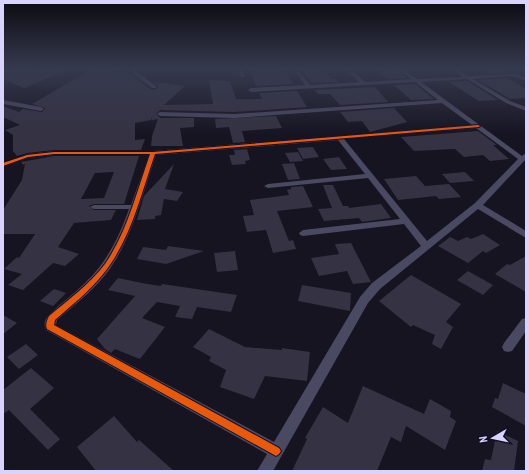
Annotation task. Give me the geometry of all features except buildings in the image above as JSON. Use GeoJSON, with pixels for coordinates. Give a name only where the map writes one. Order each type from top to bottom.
{"type":"FeatureCollection","features":[{"type":"Feature","properties":{"kind":"street"},"geometry":{"type":"LineString","coordinates":[[265,471],[364,300],[376,286],[478,205],[524,157],[478,126],[431,91]]}},
{"type":"Feature","properties":{"kind":"street"},"geometry":{"type":"LineString","coordinates":[[491,91],[508,102],[526,109]]}},
{"type":"Feature","properties":{"kind":"street"},"geometry":{"type":"LineString","coordinates":[[160,114],[234,116],[444,101]]}},
{"type":"Feature","properties":{"kind":"street"},"geometry":{"type":"LineString","coordinates":[[3,102],[41,109]]}},
{"type":"Feature","properties":{"kind":"street"},"geometry":{"type":"LineString","coordinates":[[3,158],[7,164],[27,156],[54,154],[153,153],[478,126]]}},
{"type":"Feature","properties":{"kind":"street"},"geometry":{"type":"LineString","coordinates":[[340,138],[426,246]]}},
{"type":"Feature","properties":{"kind":"street"},"geometry":{"type":"LineString","coordinates":[[153,153],[115,252],[106,267],[86,288],[52,318],[50,327],[276,451]]}},
{"type":"Feature","properties":{"kind":"street"},"geometry":{"type":"LineString","coordinates":[[268,186],[370,176]]}},
{"type":"Feature","properties":{"kind":"street"},"geometry":{"type":"LineString","coordinates":[[478,205],[526,235]]}},
{"type":"Feature","properties":{"kind":"street"},"geometry":{"type":"LineString","coordinates":[[94,207],[133,207]]}},
{"type":"Feature","properties":{"kind":"street"},"geometry":{"type":"LineString","coordinates":[[303,233],[406,221]]}},
{"type":"Feature","properties":{"kind":"street"},"geometry":{"type":"LineString","coordinates":[[508,347],[526,322]]}},
{"type":"Feature","properties":{"kind":"cycle path"},"geometry":{"type":"LineString","coordinates":[[3,165],[27,156],[54,153],[153,153],[478,126]]}},
{"type":"Feature","properties":{"kind":"cycle path"},"geometry":{"type":"LineString","coordinates":[[153,153],[127,226],[107,265],[95,280],[52,318],[50,327],[276,451]]}}]}
